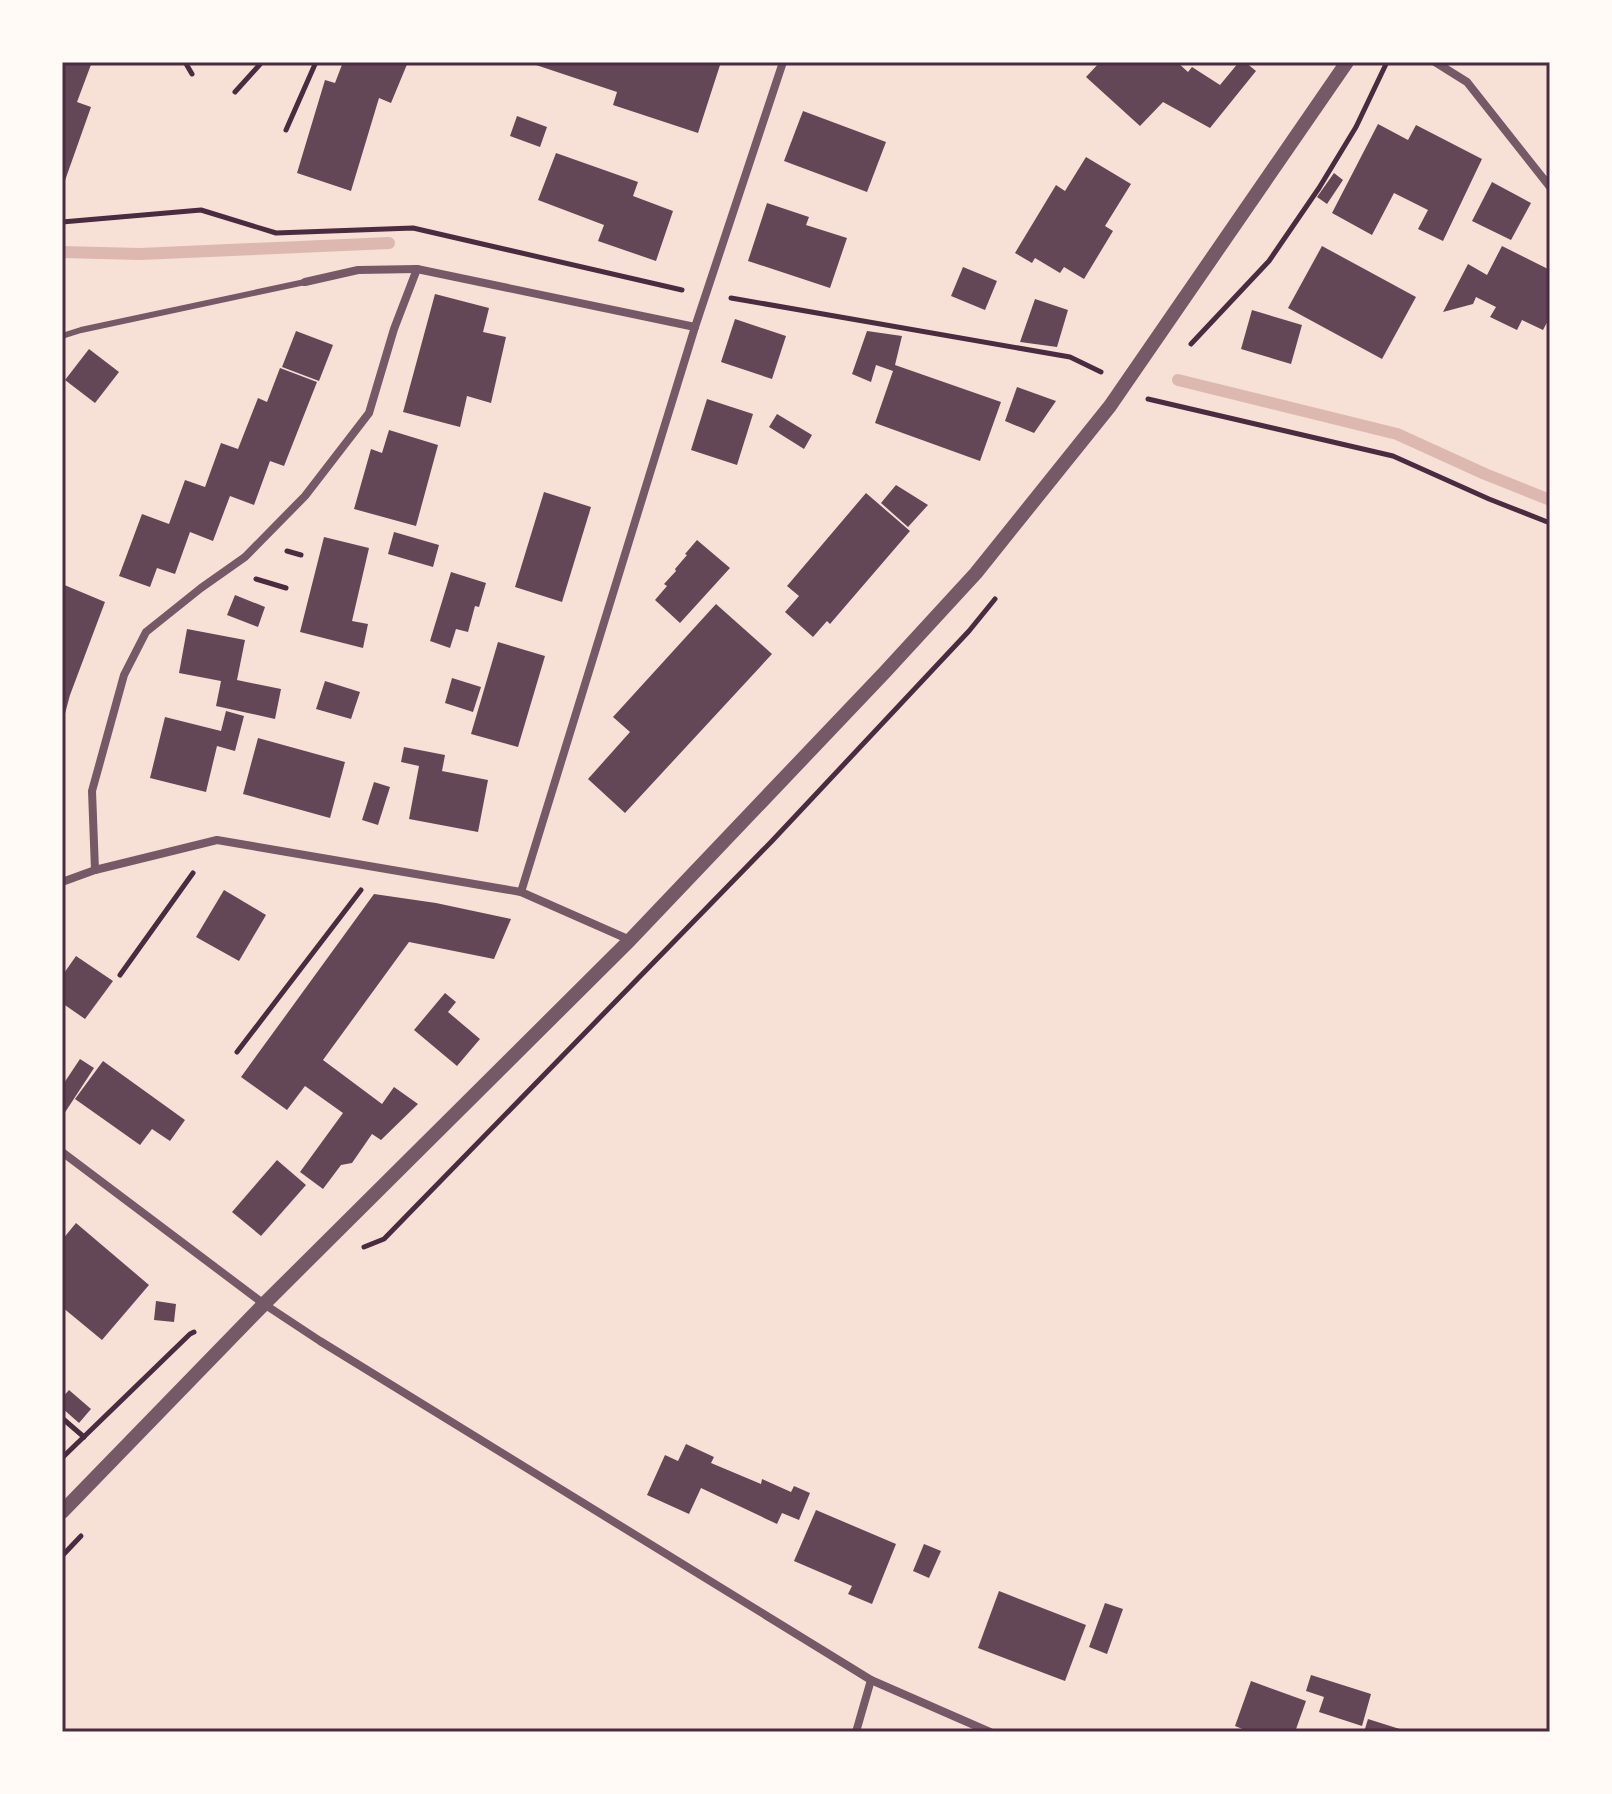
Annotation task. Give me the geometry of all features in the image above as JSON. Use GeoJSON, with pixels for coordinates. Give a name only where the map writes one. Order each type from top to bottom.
{"type":"FeatureCollection","features":[{"type":"Feature","properties":{"kind":"street"},"geometry":{"type":"LineString","coordinates":[[521,892],[695,327],[783,62]]}},
{"type":"Feature","properties":{"kind":"street"},"geometry":{"type":"LineString","coordinates":[[62,1512],[264,1304],[630,940],[976,573],[1126,384],[1347,62]]}},
{"type":"Feature","properties":{"kind":"street"},"geometry":{"type":"LineString","coordinates":[[1435,62],[1467,82],[1550,187]]}},
{"type":"Feature","properties":{"kind":"street"},"geometry":{"type":"LineString","coordinates":[[305,282],[358,270],[417,269],[695,327]]}},
{"type":"Feature","properties":{"kind":"street"},"geometry":{"type":"LineString","coordinates":[[95,870],[92,791],[124,675],[146,632],[245,557],[305,496],[369,413],[394,329],[417,269]]}},
{"type":"Feature","properties":{"kind":"street"},"geometry":{"type":"LineString","coordinates":[[62,882],[95,870],[217,840],[521,892],[630,940]]}},
{"type":"Feature","properties":{"kind":"street"},"geometry":{"type":"LineString","coordinates":[[62,1152],[264,1304],[320,1341],[871,1680],[990,1732]]}},
{"type":"Feature","properties":{"kind":"street"},"geometry":{"type":"LineString","coordinates":[[856,1732],[871,1680]]}},
{"type":"Feature","properties":{"kind":"lane"},"geometry":{"type":"LineString","coordinates":[[62,336],[305,282]]}},
{"type":"Feature","properties":{"kind":"path"},"geometry":{"type":"LineString","coordinates":[[185,62],[192,74]]}},
{"type":"Feature","properties":{"kind":"path"},"geometry":{"type":"LineString","coordinates":[[235,92],[262,62]]}},
{"type":"Feature","properties":{"kind":"path"},"geometry":{"type":"LineString","coordinates":[[286,130],[316,62]]}},
{"type":"Feature","properties":{"kind":"path"},"geometry":{"type":"LineString","coordinates":[[62,222],[201,210],[276,233],[413,228],[654,284],[1070,357],[1126,384],[1149,400],[1393,456],[1550,523]]}},
{"type":"Feature","properties":{"kind":"path"},"geometry":{"type":"LineString","coordinates":[[120,975],[217,840]]}},
{"type":"Feature","properties":{"kind":"path"},"geometry":{"type":"LineString","coordinates":[[237,1052],[379,867]]}},
{"type":"Feature","properties":{"kind":"path"},"geometry":{"type":"LineString","coordinates":[[62,1418],[84,1437]]}},
{"type":"Feature","properties":{"kind":"building"},"geometry":{"type":"Polygon","coordinates":[[[62,62],[92,62],[77,102],[91,107],[62,189],[62,62]]]}},
{"type":"Feature","properties":{"kind":"building"},"geometry":{"type":"Polygon","coordinates":[[[343,62],[408,62],[391,103],[379,98],[351,191],[297,173],[325,80],[335,83],[343,62]]]}},
{"type":"Feature","properties":{"kind":"building"},"geometry":{"type":"Polygon","coordinates":[[[721,62],[698,133],[613,105],[617,92],[530,63],[721,62]]]}},
{"type":"Feature","properties":{"kind":"building"},"geometry":{"type":"Polygon","coordinates":[[[1100,62],[1177,62],[1188,72],[1192,67],[1220,85],[1239,62],[1245,62],[1256,71],[1210,128],[1163,102],[1140,126],[1086,77],[1100,62]]]}},
{"type":"Feature","properties":{"kind":"building"},"geometry":{"type":"Polygon","coordinates":[[[803,111],[886,142],[867,192],[784,161],[803,111]]]}},
{"type":"Feature","properties":{"kind":"building"},"geometry":{"type":"Polygon","coordinates":[[[517,116],[547,127],[540,147],[510,136],[517,116]]]}},
{"type":"Feature","properties":{"kind":"building"},"geometry":{"type":"Polygon","coordinates":[[[1378,124],[1408,140],[1416,125],[1482,159],[1443,241],[1418,229],[1428,210],[1394,193],[1372,235],[1332,213],[1378,124]]]}},
{"type":"Feature","properties":{"kind":"building"},"geometry":{"type":"Polygon","coordinates":[[[556,153],[638,182],[633,196],[673,211],[656,261],[598,241],[604,225],[538,200],[556,153]]]}},
{"type":"Feature","properties":{"kind":"building"},"geometry":{"type":"Polygon","coordinates":[[[1086,157],[1131,184],[1105,226],[1113,231],[1084,279],[1064,267],[1060,273],[1035,258],[1032,263],[1015,253],[1056,185],[1065,191],[1086,157]]]}},
{"type":"Feature","properties":{"kind":"building"},"geometry":{"type":"Polygon","coordinates":[[[1334,173],[1343,180],[1327,204],[1317,197],[1334,173]]]}},
{"type":"Feature","properties":{"kind":"building"},"geometry":{"type":"Polygon","coordinates":[[[1492,182],[1531,203],[1511,240],[1472,221],[1492,182]]]}},
{"type":"Feature","properties":{"kind":"building"},"geometry":{"type":"Polygon","coordinates":[[[767,203],[809,217],[806,225],[847,238],[830,288],[748,261],[767,203]]]}},
{"type":"Feature","properties":{"kind":"building"},"geometry":{"type":"Polygon","coordinates":[[[1322,246],[1416,297],[1382,359],[1288,308],[1322,246]]]}},
{"type":"Feature","properties":{"kind":"building"},"geometry":{"type":"Polygon","coordinates":[[[1502,246],[1550,270],[1550,317],[1543,330],[1522,320],[1517,330],[1490,317],[1496,307],[1476,297],[1473,304],[1443,312],[1468,264],[1487,275],[1502,246]]]}},
{"type":"Feature","properties":{"kind":"building"},"geometry":{"type":"Polygon","coordinates":[[[963,267],[997,281],[985,310],[951,296],[963,267]]]}},
{"type":"Feature","properties":{"kind":"building"},"geometry":{"type":"Polygon","coordinates":[[[435,294],[489,308],[483,332],[506,337],[491,403],[467,396],[460,427],[403,412],[435,294]]]}},
{"type":"Feature","properties":{"kind":"building"},"geometry":{"type":"Polygon","coordinates":[[[1035,299],[1068,310],[1057,347],[1020,342],[1035,299]]]}},
{"type":"Feature","properties":{"kind":"building"},"geometry":{"type":"Polygon","coordinates":[[[1252,310],[1302,325],[1291,364],[1241,349],[1252,310]]]}},
{"type":"Feature","properties":{"kind":"building"},"geometry":{"type":"Polygon","coordinates":[[[735,319],[786,336],[772,379],[721,362],[735,319]]]}},
{"type":"Feature","properties":{"kind":"building"},"geometry":{"type":"Polygon","coordinates":[[[296,331],[333,345],[319,381],[282,367],[296,331]]]}},
{"type":"Feature","properties":{"kind":"building"},"geometry":{"type":"Polygon","coordinates":[[[867,331],[902,336],[895,365],[1001,402],[980,461],[875,423],[893,371],[876,365],[871,382],[852,374],[867,331]]]}},
{"type":"Feature","properties":{"kind":"building"},"geometry":{"type":"Polygon","coordinates":[[[89,349],[119,372],[95,403],[65,380],[89,349]]]}},
{"type":"Feature","properties":{"kind":"building"},"geometry":{"type":"Polygon","coordinates":[[[280,368],[317,382],[284,466],[270,461],[254,505],[230,496],[213,541],[190,532],[175,574],[157,568],[150,587],[119,576],[142,514],[169,524],[185,480],[205,487],[221,443],[238,449],[258,398],[267,402],[280,368]]]}},
{"type":"Feature","properties":{"kind":"building"},"geometry":{"type":"Polygon","coordinates":[[[1017,387],[1056,401],[1034,433],[1005,421],[1017,387]]]}},
{"type":"Feature","properties":{"kind":"building"},"geometry":{"type":"Polygon","coordinates":[[[707,399],[753,414],[737,465],[691,450],[707,399]]]}},
{"type":"Feature","properties":{"kind":"building"},"geometry":{"type":"Polygon","coordinates":[[[777,414],[812,435],[804,449],[769,427],[777,414]]]}},
{"type":"Feature","properties":{"kind":"building"},"geometry":{"type":"Polygon","coordinates":[[[389,430],[438,445],[416,526],[354,509],[371,449],[382,453],[389,430]]]}},
{"type":"Feature","properties":{"kind":"building"},"geometry":{"type":"Polygon","coordinates":[[[896,485],[928,505],[908,527],[881,503],[896,485]]]}},
{"type":"Feature","properties":{"kind":"building"},"geometry":{"type":"Polygon","coordinates":[[[544,492],[591,507],[562,602],[515,587],[544,492]]]}},
{"type":"Feature","properties":{"kind":"building"},"geometry":{"type":"Polygon","coordinates":[[[866,493],[910,531],[830,624],[827,621],[813,637],[785,612],[799,596],[787,586],[866,493]]]}},
{"type":"Feature","properties":{"kind":"building"},"geometry":{"type":"Polygon","coordinates":[[[394,532],[439,545],[433,567],[388,554],[394,532]]]}},
{"type":"Feature","properties":{"kind":"building"},"geometry":{"type":"Polygon","coordinates":[[[324,537],[369,548],[352,621],[368,624],[363,648],[300,632],[324,537]]]}},
{"type":"Feature","properties":{"kind":"building"},"geometry":{"type":"Polygon","coordinates":[[[697,540],[730,568],[680,623],[655,600],[697,540]]]}},
{"type":"Feature","properties":{"kind":"building"},"geometry":{"type":"Polygon","coordinates":[[[451,572],[486,583],[468,632],[456,629],[450,648],[430,641],[451,572]]]}},
{"type":"Feature","properties":{"kind":"building"},"geometry":{"type":"Polygon","coordinates":[[[62,584],[105,602],[63,721],[62,584]]]}},
{"type":"Feature","properties":{"kind":"building"},"geometry":{"type":"Polygon","coordinates":[[[235,595],[265,607],[258,627],[227,615],[235,595]]]}},
{"type":"Feature","properties":{"kind":"building"},"geometry":{"type":"Polygon","coordinates":[[[716,604],[772,654],[625,813],[588,779],[630,732],[613,717],[716,604]]]}},
{"type":"Feature","properties":{"kind":"building"},"geometry":{"type":"Polygon","coordinates":[[[187,629],[245,640],[237,680],[281,689],[275,719],[216,706],[221,681],[179,673],[187,629]]]}},
{"type":"Feature","properties":{"kind":"building"},"geometry":{"type":"Polygon","coordinates":[[[498,642],[545,656],[518,747],[471,734],[498,642]]]}},
{"type":"Feature","properties":{"kind":"building"},"geometry":{"type":"Polygon","coordinates":[[[452,678],[481,687],[473,712],[445,703],[452,678]]]}},
{"type":"Feature","properties":{"kind":"building"},"geometry":{"type":"Polygon","coordinates":[[[325,681],[360,692],[351,719],[316,709],[325,681]]]}},
{"type":"Feature","properties":{"kind":"building"},"geometry":{"type":"Polygon","coordinates":[[[226,711],[244,716],[235,751],[217,746],[206,792],[150,778],[165,717],[221,731],[226,711]]]}},
{"type":"Feature","properties":{"kind":"building"},"geometry":{"type":"Polygon","coordinates":[[[258,738],[345,762],[330,818],[243,794],[258,738]]]}},
{"type":"Feature","properties":{"kind":"building"},"geometry":{"type":"Polygon","coordinates":[[[404,747],[445,755],[442,771],[488,780],[478,832],[409,819],[419,766],[401,762],[404,747]]]}},
{"type":"Feature","properties":{"kind":"building"},"geometry":{"type":"Polygon","coordinates":[[[374,782],[390,787],[378,825],[362,820],[374,782]]]}},
{"type":"Feature","properties":{"kind":"building"},"geometry":{"type":"Polygon","coordinates":[[[224,890],[266,915],[239,961],[196,937],[224,890]]]}},
{"type":"Feature","properties":{"kind":"building"},"geometry":{"type":"Polygon","coordinates":[[[374,894],[511,919],[494,959],[409,942],[323,1060],[382,1104],[394,1087],[418,1104],[381,1140],[372,1134],[352,1163],[341,1165],[323,1189],[300,1172],[343,1113],[305,1086],[287,1110],[241,1077],[374,894]]]}},
{"type":"Feature","properties":{"kind":"building"},"geometry":{"type":"Polygon","coordinates":[[[76,956],[113,981],[85,1019],[62,1003],[62,976],[76,956]]]}},
{"type":"Feature","properties":{"kind":"building"},"geometry":{"type":"Polygon","coordinates":[[[445,993],[456,1002],[448,1012],[480,1039],[457,1066],[414,1030],[445,993]]]}},
{"type":"Feature","properties":{"kind":"building"},"geometry":{"type":"Polygon","coordinates":[[[80,1059],[94,1068],[62,1117],[62,1086],[80,1059]]]}},
{"type":"Feature","properties":{"kind":"building"},"geometry":{"type":"Polygon","coordinates":[[[103,1061],[185,1120],[170,1141],[152,1129],[140,1145],[75,1099],[103,1061]]]}},
{"type":"Feature","properties":{"kind":"building"},"geometry":{"type":"Polygon","coordinates":[[[277,1160],[306,1185],[261,1236],[232,1212],[277,1160]]]}},
{"type":"Feature","properties":{"kind":"building"},"geometry":{"type":"Polygon","coordinates":[[[76,1223],[149,1285],[102,1340],[62,1307],[62,1240],[76,1223]]]}},
{"type":"Feature","properties":{"kind":"building"},"geometry":{"type":"Polygon","coordinates":[[[156,1301],[176,1304],[174,1322],[154,1320],[156,1301]]]}},
{"type":"Feature","properties":{"kind":"building"},"geometry":{"type":"Polygon","coordinates":[[[69,1390],[91,1409],[79,1423],[62,1408],[62,1398],[69,1390]]]}},
{"type":"Feature","properties":{"kind":"building"},"geometry":{"type":"Polygon","coordinates":[[[686,1444],[714,1457],[711,1463],[761,1484],[762,1479],[791,1492],[794,1486],[810,1493],[799,1520],[782,1513],[777,1524],[701,1488],[689,1514],[647,1495],[665,1455],[678,1461],[686,1444]]]}},
{"type":"Feature","properties":{"kind":"building"},"geometry":{"type":"Polygon","coordinates":[[[816,1510],[896,1544],[872,1604],[848,1594],[852,1586],[794,1561],[816,1510]]]}},
{"type":"Feature","properties":{"kind":"building"},"geometry":{"type":"Polygon","coordinates":[[[924,1544],[941,1551],[929,1578],[913,1571],[924,1544]]]}},
{"type":"Feature","properties":{"kind":"building"},"geometry":{"type":"Polygon","coordinates":[[[999,1591],[1086,1625],[1065,1681],[978,1648],[999,1591]]]}},
{"type":"Feature","properties":{"kind":"building"},"geometry":{"type":"Polygon","coordinates":[[[1105,1603],[1123,1609],[1107,1654],[1089,1647],[1105,1603]]]}},
{"type":"Feature","properties":{"kind":"building"},"geometry":{"type":"Polygon","coordinates":[[[1311,1675],[1371,1694],[1362,1726],[1319,1712],[1324,1697],[1306,1691],[1311,1675]]]}},
{"type":"Feature","properties":{"kind":"building"},"geometry":{"type":"Polygon","coordinates":[[[1251,1681],[1306,1701],[1295,1732],[1250,1732],[1235,1726],[1251,1681]]]}},
{"type":"Feature","properties":{"kind":"building"},"geometry":{"type":"Polygon","coordinates":[[[1368,1719],[1406,1731],[1406,1732],[1364,1732],[1368,1719]]]}},
{"type":"Feature","properties":{"kind":"waterway"},"geometry":{"type":"LineString","coordinates":[[62,252],[140,254],[389,243]]}},
{"type":"Feature","properties":{"kind":"waterway"},"geometry":{"type":"LineString","coordinates":[[1178,380],[1397,434],[1550,500]]}}]}
